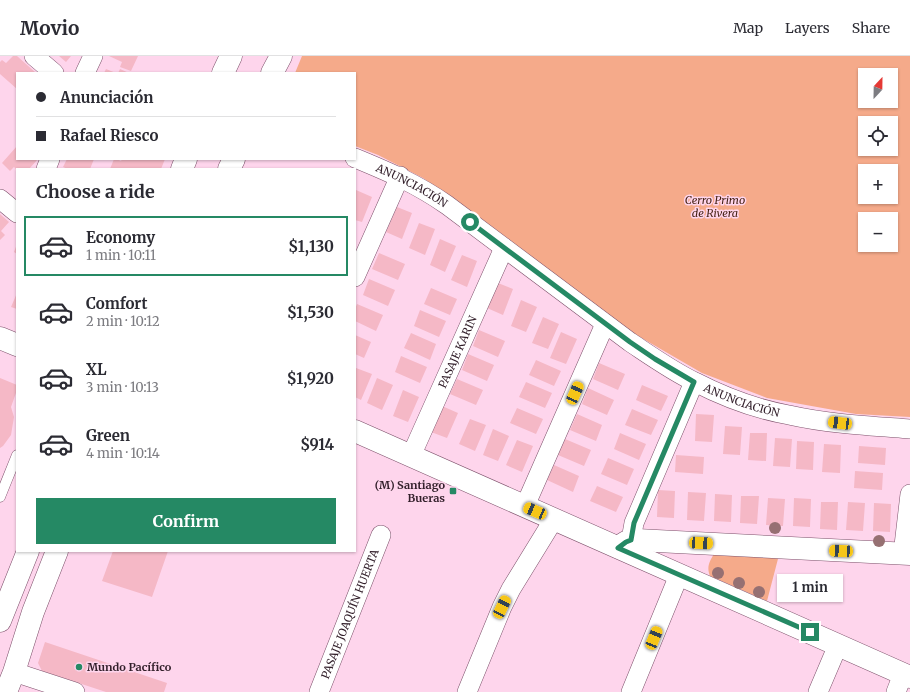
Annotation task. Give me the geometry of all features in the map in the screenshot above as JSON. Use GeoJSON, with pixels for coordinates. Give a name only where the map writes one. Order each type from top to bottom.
{"type":"FeatureCollection","features":[{"type":"Feature","properties":{"kind":"main road"},"geometry":{"type":"LineString","coordinates":[[223,72],[231,56]]}},
{"type":"Feature","properties":{"kind":"main road"},"geometry":{"type":"LineString","coordinates":[[273,72],[281,56]]}},
{"type":"Feature","properties":{"kind":"main road"},"geometry":{"type":"LineString","coordinates":[[0,338],[16,345]]}},
{"type":"Feature","properties":{"kind":"main road"},"geometry":{"type":"LineString","coordinates":[[356,431],[554,519],[624,544],[679,575],[838,645],[903,681]]}},
{"type":"Feature","properties":{"kind":"main road"},"geometry":{"type":"LineString","coordinates":[[624,544],[907,554]]}},
{"type":"Feature","properties":{"kind":"main road"},"geometry":{"type":"LineString","coordinates":[[2,611],[28,552]]}},
{"type":"Feature","properties":{"kind":"main road"},"geometry":{"type":"LineString","coordinates":[[6,692],[33,612],[57,552]]}},
{"type":"Feature","properties":{"kind":"street"},"geometry":{"type":"LineString","coordinates":[[34,56],[53,72]]}},
{"type":"Feature","properties":{"kind":"street"},"geometry":{"type":"LineString","coordinates":[[86,72],[92,56]]}},
{"type":"Feature","properties":{"kind":"street","name":"ANUNCIACIÓN"},"geometry":{"type":"LineString","coordinates":[[356,158],[400,176],[430,193],[605,324],[655,359],[694,382],[740,402],[788,415],[820,421],[910,429]]}},
{"type":"Feature","properties":{"kind":"street"},"geometry":{"type":"LineString","coordinates":[[356,275],[400,176]]}},
{"type":"Feature","properties":{"kind":"street"},"geometry":{"type":"LineString","coordinates":[[0,199],[16,212]]}},
{"type":"Feature","properties":{"kind":"street","name":"PASAJE KARIN"},"geometry":{"type":"LineString","coordinates":[[411,456],[504,248]]}},
{"type":"Feature","properties":{"kind":"street"},"geometry":{"type":"LineString","coordinates":[[525,506],[605,324]]}},
{"type":"Feature","properties":{"kind":"street"},"geometry":{"type":"LineString","coordinates":[[624,544],[694,382]]}},
{"type":"Feature","properties":{"kind":"street"},"geometry":{"type":"LineString","coordinates":[[907,554],[910,494]]}},
{"type":"Feature","properties":{"kind":"street"},"geometry":{"type":"LineString","coordinates":[[467,692],[502,607],[511,589],[554,519]]}},
{"type":"Feature","properties":{"kind":"street","name":"PASAJE JOAQUÍN HUERTA"},"geometry":{"type":"LineString","coordinates":[[319,692],[382,535]]}},
{"type":"Feature","properties":{"kind":"street"},"geometry":{"type":"LineString","coordinates":[[631,692],[679,575]]}},
{"type":"Feature","properties":{"kind":"street"},"geometry":{"type":"LineString","coordinates":[[818,692],[838,645]]}},
{"type":"Feature","properties":{"kind":"street"},"geometry":{"type":"LineString","coordinates":[[14,672],[75,692]]}},
{"type":"Feature","properties":{"kind":"lane"},"geometry":{"type":"LineString","coordinates":[[0,497],[16,457]]}},
{"type":"Feature","properties":{"kind":"green space","name":"Cerro Primo de Rivera"},"geometry":{"type":"Polygon","coordinates":[[[302,56],[910,56],[910,417],[856,414],[767,398],[702,373],[633,333],[472,212],[423,178],[378,155],[356,146],[356,72],[295,72],[302,56]]]}},
{"type":"Feature","properties":{"kind":"green space"},"geometry":{"type":"Polygon","coordinates":[[[715,552],[779,555],[767,601],[710,576],[710,561],[715,552]]]}},
{"type":"Feature","properties":{"kind":"building"},"geometry":{"type":"Polygon","coordinates":[[[13,56],[17,56],[35,72],[16,72],[16,88],[0,74],[0,62],[2,60],[6,63],[13,56]]]}},
{"type":"Feature","properties":{"kind":"building"},"geometry":{"type":"Polygon","coordinates":[[[59,56],[71,56],[66,62],[59,56]]]}},
{"type":"Feature","properties":{"kind":"building"},"geometry":{"type":"Polygon","coordinates":[[[109,56],[138,56],[131,71],[120,67],[122,62],[109,56]]]}},
{"type":"Feature","properties":{"kind":"building"},"geometry":{"type":"Polygon","coordinates":[[[106,69],[114,72],[104,72],[106,69]]]}},
{"type":"Feature","properties":{"kind":"building"},"geometry":{"type":"Polygon","coordinates":[[[120,69],[127,72],[118,72],[120,69]]]}},
{"type":"Feature","properties":{"kind":"building"},"geometry":{"type":"Polygon","coordinates":[[[16,147],[16,160],[37,160],[30,168],[16,169],[14,167],[10,171],[2,163],[16,147]]]}},
{"type":"Feature","properties":{"kind":"building"},"geometry":{"type":"Polygon","coordinates":[[[66,160],[94,160],[90,168],[63,167],[66,160]]]}},
{"type":"Feature","properties":{"kind":"building"},"geometry":{"type":"Polygon","coordinates":[[[114,160],[165,160],[161,168],[110,168],[114,160]]]}},
{"type":"Feature","properties":{"kind":"building"},"geometry":{"type":"Polygon","coordinates":[[[356,190],[372,197],[362,222],[356,220],[356,190]]]}},
{"type":"Feature","properties":{"kind":"building"},"geometry":{"type":"Polygon","coordinates":[[[397,207],[412,213],[402,239],[386,232],[397,207]]]}},
{"type":"Feature","properties":{"kind":"building"},"geometry":{"type":"Polygon","coordinates":[[[0,214],[9,222],[1,231],[5,235],[0,240],[0,214]]]}},
{"type":"Feature","properties":{"kind":"building"},"geometry":{"type":"Polygon","coordinates":[[[419,223],[435,229],[425,255],[409,248],[419,223]]]}},
{"type":"Feature","properties":{"kind":"building"},"geometry":{"type":"Polygon","coordinates":[[[440,239],[456,246],[445,272],[430,265],[440,239]]]}},
{"type":"Feature","properties":{"kind":"building"},"geometry":{"type":"Polygon","coordinates":[[[379,253],[405,264],[398,280],[372,269],[379,253]]]}},
{"type":"Feature","properties":{"kind":"building"},"geometry":{"type":"Polygon","coordinates":[[[462,255],[477,261],[467,287],[451,280],[462,255]]]}},
{"type":"Feature","properties":{"kind":"building"},"geometry":{"type":"Polygon","coordinates":[[[369,279],[395,290],[388,306],[363,295],[369,279]]]}},
{"type":"Feature","properties":{"kind":"building"},"geometry":{"type":"Polygon","coordinates":[[[498,283],[513,289],[503,315],[487,308],[498,283]]]}},
{"type":"Feature","properties":{"kind":"building"},"geometry":{"type":"Polygon","coordinates":[[[431,288],[457,299],[450,315],[424,304],[431,288]]]}},
{"type":"Feature","properties":{"kind":"building"},"geometry":{"type":"Polygon","coordinates":[[[16,295],[16,309],[11,307],[16,295]]]}},
{"type":"Feature","properties":{"kind":"building"},"geometry":{"type":"Polygon","coordinates":[[[521,300],[537,307],[526,332],[511,326],[521,300]]]}},
{"type":"Feature","properties":{"kind":"building"},"geometry":{"type":"Polygon","coordinates":[[[357,304],[383,315],[376,331],[356,321],[357,304]]]}},
{"type":"Feature","properties":{"kind":"building"},"geometry":{"type":"Polygon","coordinates":[[[420,310],[446,321],[439,337],[414,326],[420,310]]]}},
{"type":"Feature","properties":{"kind":"building"},"geometry":{"type":"Polygon","coordinates":[[[543,317],[559,324],[548,349],[532,343],[543,317]]]}},
{"type":"Feature","properties":{"kind":"building"},"geometry":{"type":"Polygon","coordinates":[[[479,330],[505,341],[498,357],[473,346],[479,330]]]}},
{"type":"Feature","properties":{"kind":"building"},"geometry":{"type":"Polygon","coordinates":[[[561,332],[577,339],[566,364],[550,358],[561,332]]]}},
{"type":"Feature","properties":{"kind":"building"},"geometry":{"type":"Polygon","coordinates":[[[411,333],[436,344],[430,360],[404,348],[411,333]]]}},
{"type":"Feature","properties":{"kind":"building"},"geometry":{"type":"Polygon","coordinates":[[[356,335],[371,342],[364,358],[356,354],[356,335]]]}},
{"type":"Feature","properties":{"kind":"building"},"geometry":{"type":"Polygon","coordinates":[[[468,354],[494,365],[487,381],[462,370],[468,354]]]}},
{"type":"Feature","properties":{"kind":"building"},"geometry":{"type":"Polygon","coordinates":[[[401,356],[427,367],[420,383],[395,372],[401,356]]]}},
{"type":"Feature","properties":{"kind":"building"},"geometry":{"type":"Polygon","coordinates":[[[536,360],[561,371],[554,386],[529,375],[536,360]]]}},
{"type":"Feature","properties":{"kind":"building"},"geometry":{"type":"Polygon","coordinates":[[[599,363],[625,374],[618,390],[593,379],[599,363]]]}},
{"type":"Feature","properties":{"kind":"building"},"geometry":{"type":"Polygon","coordinates":[[[356,368],[372,374],[361,400],[356,398],[356,368]]]}},
{"type":"Feature","properties":{"kind":"building"},"geometry":{"type":"Polygon","coordinates":[[[0,378],[16,385],[16,393],[11,407],[14,417],[11,435],[0,448],[0,378]]]}},
{"type":"Feature","properties":{"kind":"building"},"geometry":{"type":"Polygon","coordinates":[[[377,378],[393,385],[382,410],[367,403],[377,378]]]}},
{"type":"Feature","properties":{"kind":"building"},"geometry":{"type":"Polygon","coordinates":[[[457,379],[483,390],[476,405],[450,394],[457,379]]]}},
{"type":"Feature","properties":{"kind":"building"},"geometry":{"type":"Polygon","coordinates":[[[526,382],[552,393],[545,408],[519,397],[526,382]]]}},
{"type":"Feature","properties":{"kind":"building"},"geometry":{"type":"Polygon","coordinates":[[[642,385],[668,396],[661,411],[636,400],[642,385]]]}},
{"type":"Feature","properties":{"kind":"building"},"geometry":{"type":"Polygon","coordinates":[[[588,388],[614,400],[607,415],[582,404],[588,388]]]}},
{"type":"Feature","properties":{"kind":"building"},"geometry":{"type":"Polygon","coordinates":[[[403,390],[419,397],[408,422],[393,416],[403,390]]]}},
{"type":"Feature","properties":{"kind":"building"},"geometry":{"type":"Polygon","coordinates":[[[442,406],[458,413],[447,438],[431,432],[442,406]]]}},
{"type":"Feature","properties":{"kind":"building"},"geometry":{"type":"Polygon","coordinates":[[[517,408],[543,419],[536,434],[510,423],[517,408]]]}},
{"type":"Feature","properties":{"kind":"building"},"geometry":{"type":"Polygon","coordinates":[[[632,409],[658,420],[651,435],[625,425],[632,409]]]}},
{"type":"Feature","properties":{"kind":"building"},"geometry":{"type":"Polygon","coordinates":[[[577,414],[602,425],[596,441],[570,430],[577,414]]]}},
{"type":"Feature","properties":{"kind":"building"},"geometry":{"type":"Polygon","coordinates":[[[696,414],[714,415],[712,442],[695,441],[696,414]]]}},
{"type":"Feature","properties":{"kind":"building"},"geometry":{"type":"Polygon","coordinates":[[[470,419],[486,425],[475,451],[459,444],[470,419]]]}},
{"type":"Feature","properties":{"kind":"building"},"geometry":{"type":"Polygon","coordinates":[[[725,426],[742,427],[740,455],[723,454],[725,426]]]}},
{"type":"Feature","properties":{"kind":"building"},"geometry":{"type":"Polygon","coordinates":[[[493,429],[509,436],[498,461],[483,455],[493,429]]]}},
{"type":"Feature","properties":{"kind":"building"},"geometry":{"type":"Polygon","coordinates":[[[620,433],[646,444],[639,460],[614,449],[620,433]]]}},
{"type":"Feature","properties":{"kind":"building"},"geometry":{"type":"Polygon","coordinates":[[[750,433],[767,433],[766,461],[748,460],[750,433]]]}},
{"type":"Feature","properties":{"kind":"building"},"geometry":{"type":"Polygon","coordinates":[[[775,438],[792,439],[790,467],[773,466],[775,438]]]}},
{"type":"Feature","properties":{"kind":"building"},"geometry":{"type":"Polygon","coordinates":[[[565,439],[591,450],[584,466],[558,455],[565,439]]]}},
{"type":"Feature","properties":{"kind":"building"},"geometry":{"type":"Polygon","coordinates":[[[517,440],[533,446],[522,472],[506,465],[517,440]]]}},
{"type":"Feature","properties":{"kind":"building"},"geometry":{"type":"Polygon","coordinates":[[[797,441],[814,442],[813,470],[796,469],[797,441]]]}},
{"type":"Feature","properties":{"kind":"building"},"geometry":{"type":"Polygon","coordinates":[[[824,444],[841,445],[840,473],[822,472],[824,444]]]}},
{"type":"Feature","properties":{"kind":"building"},"geometry":{"type":"Polygon","coordinates":[[[859,446],[886,448],[885,465],[858,463],[859,446]]]}},
{"type":"Feature","properties":{"kind":"building"},"geometry":{"type":"Polygon","coordinates":[[[676,455],[704,457],[703,474],[675,472],[676,455]]]}},
{"type":"Feature","properties":{"kind":"building"},"geometry":{"type":"Polygon","coordinates":[[[608,458],[634,469],[627,485],[601,474],[608,458]]]}},
{"type":"Feature","properties":{"kind":"building"},"geometry":{"type":"Polygon","coordinates":[[[554,465],[579,476],[573,492],[547,480],[554,465]]]}},
{"type":"Feature","properties":{"kind":"building"},"geometry":{"type":"Polygon","coordinates":[[[855,471],[883,473],[882,490],[854,488],[855,471]]]}},
{"type":"Feature","properties":{"kind":"building"},"geometry":{"type":"Polygon","coordinates":[[[597,486],[623,497],[616,512],[590,501],[597,486]]]}},
{"type":"Feature","properties":{"kind":"building"},"geometry":{"type":"Polygon","coordinates":[[[658,490],[675,491],[674,518],[657,517],[658,490]]]}},
{"type":"Feature","properties":{"kind":"building"},"geometry":{"type":"Polygon","coordinates":[[[688,492],[706,493],[704,521],[687,520],[688,492]]]}},
{"type":"Feature","properties":{"kind":"building"},"geometry":{"type":"Polygon","coordinates":[[[715,494],[732,495],[731,522],[714,521],[715,494]]]}},
{"type":"Feature","properties":{"kind":"building"},"geometry":{"type":"Polygon","coordinates":[[[741,496],[759,496],[757,524],[740,523],[741,496]]]}},
{"type":"Feature","properties":{"kind":"building"},"geometry":{"type":"Polygon","coordinates":[[[768,498],[785,499],[783,526],[766,525],[768,498]]]}},
{"type":"Feature","properties":{"kind":"building"},"geometry":{"type":"Polygon","coordinates":[[[794,498],[811,499],[810,527],[793,526],[794,498]]]}},
{"type":"Feature","properties":{"kind":"building"},"geometry":{"type":"Polygon","coordinates":[[[821,502],[838,502],[837,530],[820,529],[821,502]]]}},
{"type":"Feature","properties":{"kind":"building"},"geometry":{"type":"Polygon","coordinates":[[[848,502],[865,503],[863,531],[846,530],[848,502]]]}},
{"type":"Feature","properties":{"kind":"building"},"geometry":{"type":"Polygon","coordinates":[[[874,503],[891,504],[890,532],[873,531],[874,503]]]}},
{"type":"Feature","properties":{"kind":"building"},"geometry":{"type":"Polygon","coordinates":[[[113,552],[168,552],[152,597],[102,581],[113,552]]]}},
{"type":"Feature","properties":{"kind":"building","name":"Mundo Pacífico"},"geometry":{"type":"Polygon","coordinates":[[[45,642],[167,683],[164,692],[106,692],[42,671],[38,663],[45,642]]]}},
{"type":"Feature","properties":{"kind":"place","name":"(M) Santiago Bueras"},"geometry":{"type":"Point","coordinates":[453,491]}},
{"type":"Feature","properties":{"kind":"place","name":"Mundo Pacífico"},"geometry":{"type":"Point","coordinates":[79,667]}},
{"type":"Feature","properties":{"kind":"route"},"geometry":{"type":"LineString","coordinates":[[470,222],[630,342],[694,382],[634,523],[631,540],[618,548],[810,632]]}}]}
